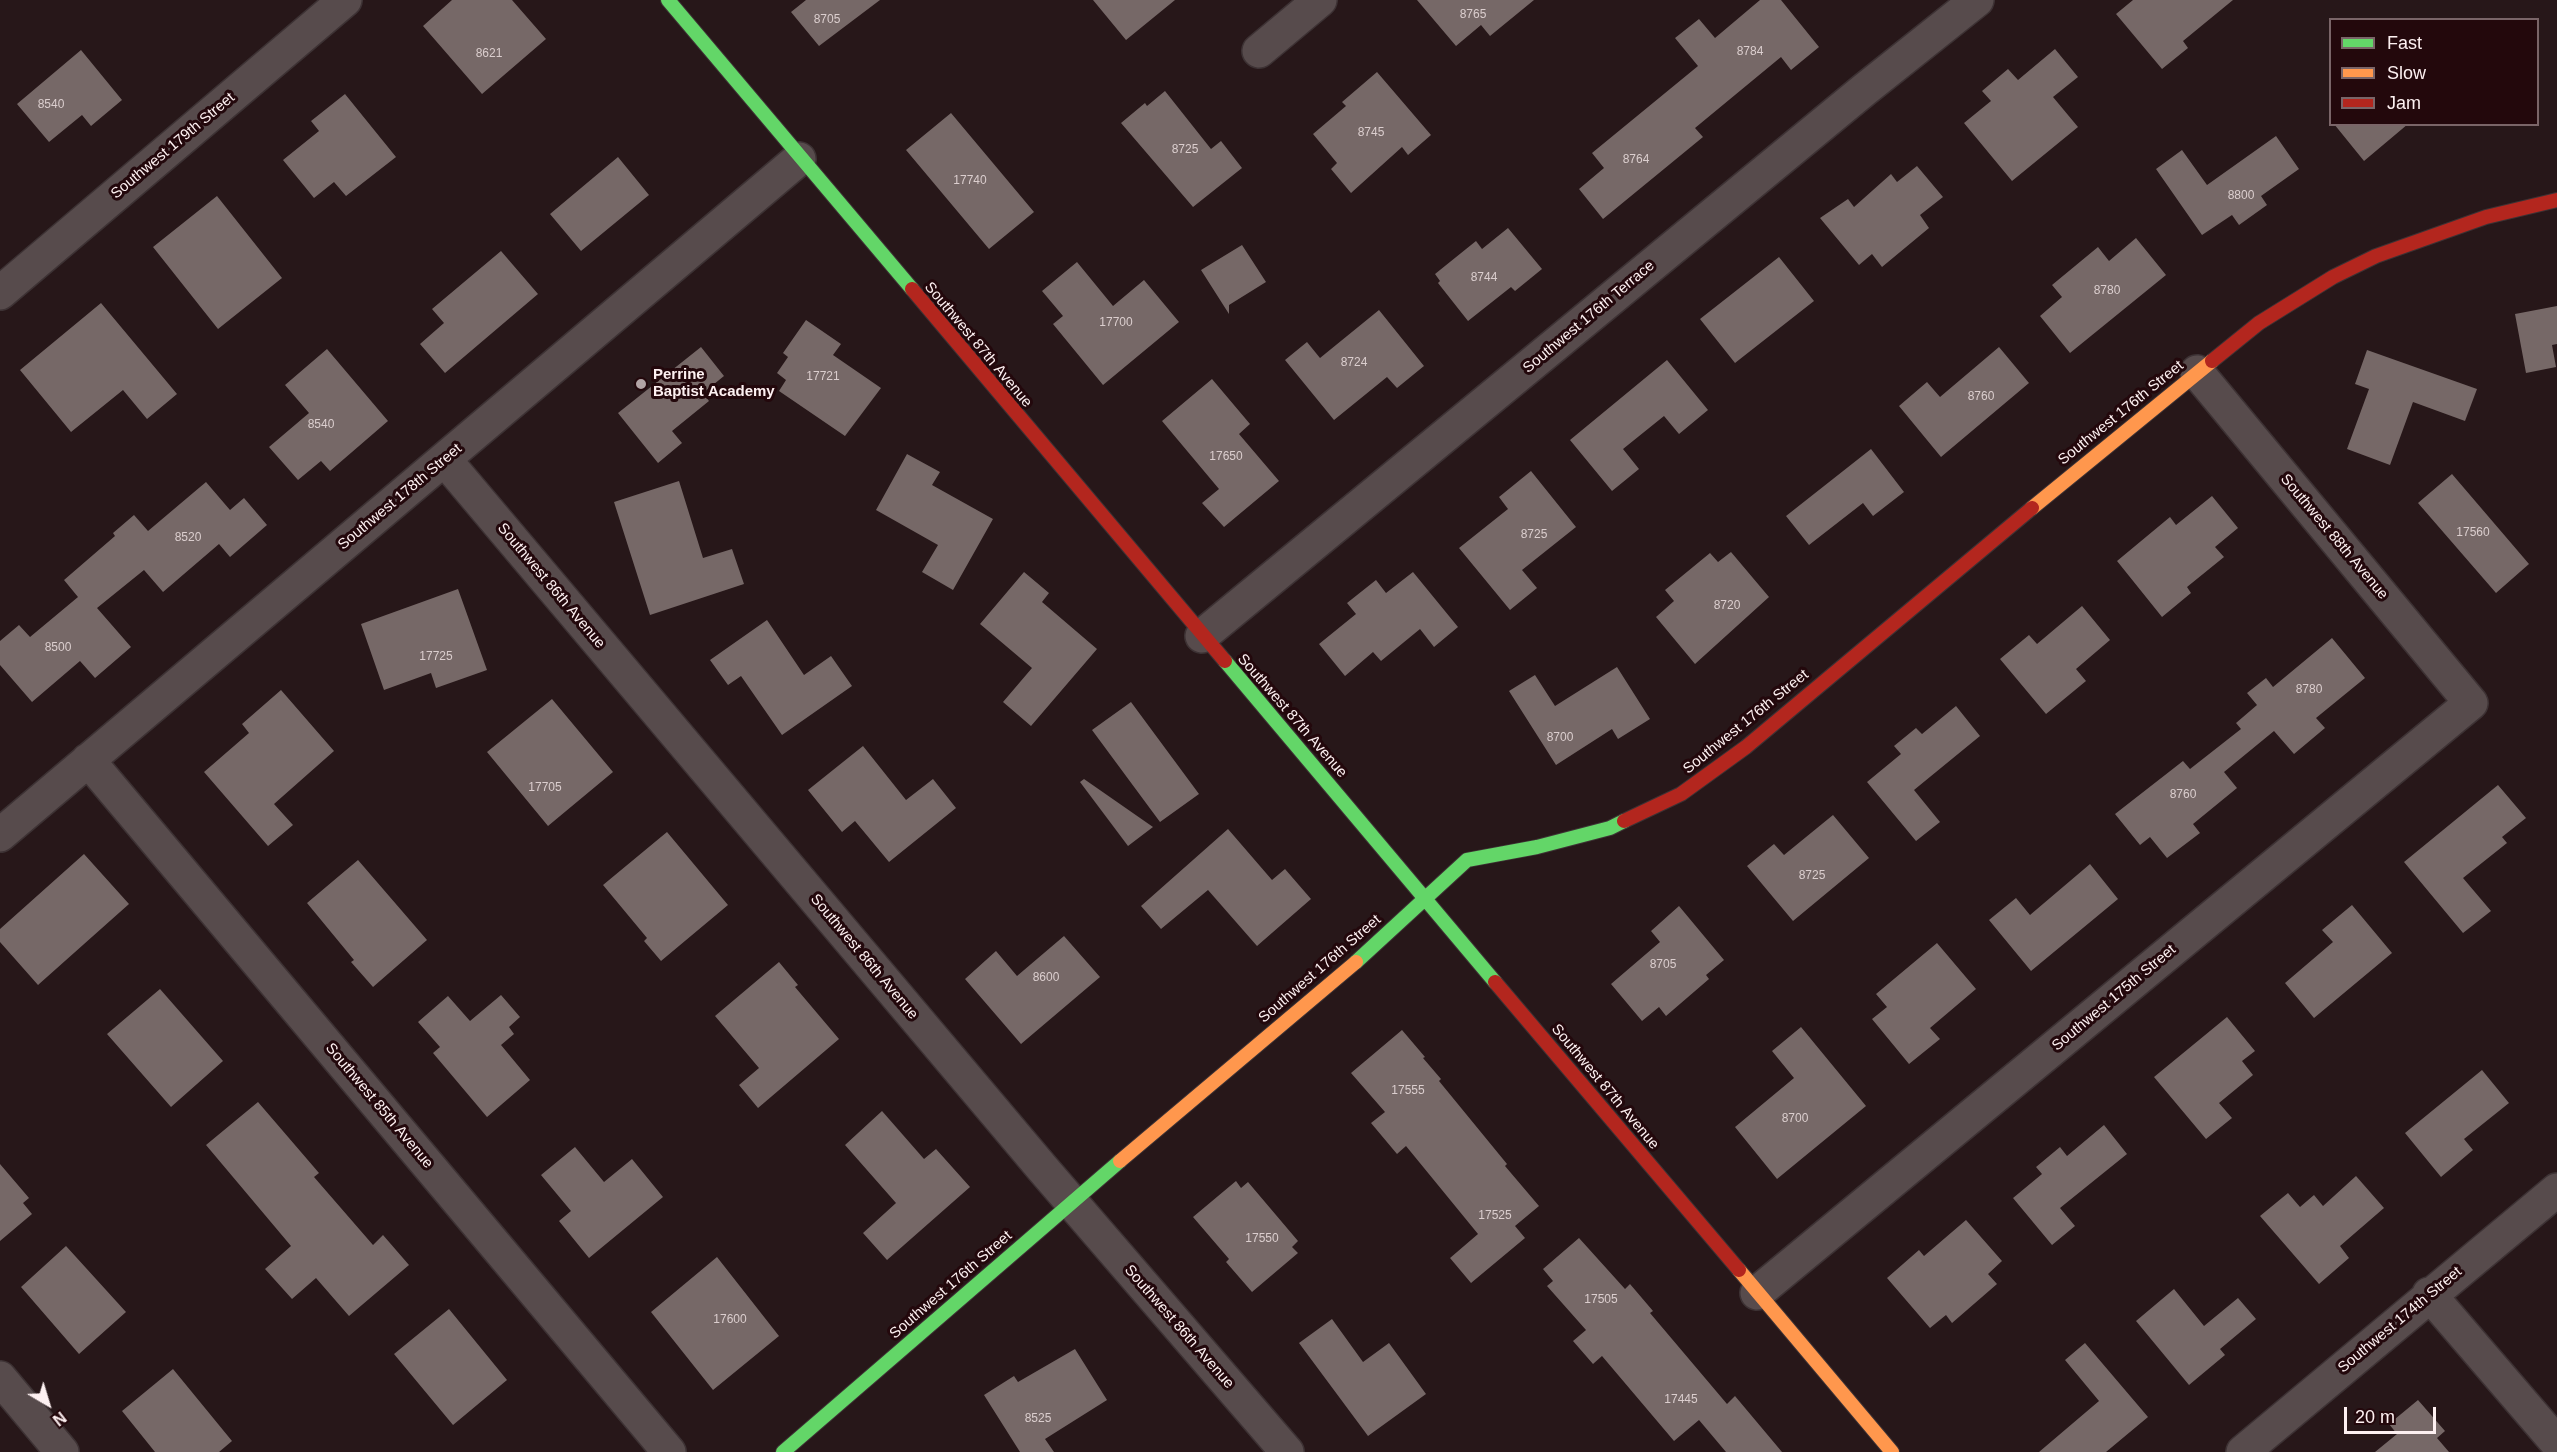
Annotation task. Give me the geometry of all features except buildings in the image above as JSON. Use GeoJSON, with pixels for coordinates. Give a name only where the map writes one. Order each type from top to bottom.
{"type":"FeatureCollection","features":[{"type":"Feature","properties":{"kind":"street","name":"Southwest 179th Street"},"geometry":{"type":"LineString","coordinates":[[0,293],[345,0]]}},
{"type":"Feature","properties":{"kind":"street"},"geometry":{"type":"LineString","coordinates":[[1259,51],[1320,0]]}},
{"type":"Feature","properties":{"kind":"street","name":"Southwest 176th Terrace"},"geometry":{"type":"LineString","coordinates":[[1202,636],[1864,90],[1977,0]]}},
{"type":"Feature","properties":{"kind":"street","name":"Southwest 87th Avenue"},"geometry":{"type":"LineString","coordinates":[[673,2],[799,159],[1425,896],[1892,1452]]}},
{"type":"Feature","properties":{"kind":"street","name":"Southwest 178th Street"},"geometry":{"type":"LineString","coordinates":[[0,835],[799,159]]}},
{"type":"Feature","properties":{"kind":"street","name":"Southwest 176th Street"},"geometry":{"type":"LineString","coordinates":[[783,1452],[1072,1202],[1387,935],[1425,896],[1467,860],[1537,847],[1610,828],[1673,799],[1712,774],[2259,323],[2293,301],[2376,256],[2486,217],[2557,200]]}},
{"type":"Feature","properties":{"kind":"street","name":"Southwest 88th Avenue"},"geometry":{"type":"LineString","coordinates":[[2197,372],[2471,703]]}},
{"type":"Feature","properties":{"kind":"street","name":"Southwest 86th Avenue"},"geometry":{"type":"LineString","coordinates":[[445,460],[1072,1202],[1287,1452]]}},
{"type":"Feature","properties":{"kind":"street","name":"Southwest 175th Street"},"geometry":{"type":"LineString","coordinates":[[1757,1293],[2471,703]]}},
{"type":"Feature","properties":{"kind":"street","name":"Southwest 85th Avenue"},"geometry":{"type":"LineString","coordinates":[[88,760],[669,1452]]}},
{"type":"Feature","properties":{"kind":"street","name":"Southwest 174th Street"},"geometry":{"type":"LineString","coordinates":[[2243,1452],[2429,1294],[2557,1190]]}},
{"type":"Feature","properties":{"kind":"street"},"geometry":{"type":"LineString","coordinates":[[2429,1294],[2557,1443]]}},
{"type":"Feature","properties":{"kind":"street"},"geometry":{"type":"LineString","coordinates":[[0,1378],[62,1452]]}},
{"type":"Feature","properties":{"kind":"traffic: fast"},"geometry":{"type":"LineString","coordinates":[[668,0],[912,289]]}},
{"type":"Feature","properties":{"kind":"traffic: fast"},"geometry":{"type":"LineString","coordinates":[[1225,661],[1495,982]]}},
{"type":"Feature","properties":{"kind":"traffic: fast"},"geometry":{"type":"LineString","coordinates":[[1356,962],[1467,860],[1537,847],[1610,828],[1624,821]]}},
{"type":"Feature","properties":{"kind":"traffic: fast"},"geometry":{"type":"LineString","coordinates":[[783,1452],[1120,1161]]}},
{"type":"Feature","properties":{"kind":"traffic: slow"},"geometry":{"type":"LineString","coordinates":[[2032,508],[2212,361]]}},
{"type":"Feature","properties":{"kind":"traffic: slow"},"geometry":{"type":"LineString","coordinates":[[1120,1161],[1356,962]]}},
{"type":"Feature","properties":{"kind":"traffic: slow"},"geometry":{"type":"LineString","coordinates":[[1739,1270],[1892,1452]]}},
{"type":"Feature","properties":{"kind":"traffic: jam"},"geometry":{"type":"LineString","coordinates":[[2212,361],[2259,323],[2333,277],[2376,256],[2486,217],[2557,200]]}},
{"type":"Feature","properties":{"kind":"traffic: jam"},"geometry":{"type":"LineString","coordinates":[[912,289],[1225,661]]}},
{"type":"Feature","properties":{"kind":"traffic: jam"},"geometry":{"type":"LineString","coordinates":[[1624,821],[1681,794],[1746,747],[2032,508]]}},
{"type":"Feature","properties":{"kind":"traffic: jam"},"geometry":{"type":"LineString","coordinates":[[1495,982],[1739,1270]]}},
{"type":"Feature","properties":{"kind":"place","name":"Perrine Baptist Academy"},"geometry":{"type":"Point","coordinates":[641,384]}}]}
